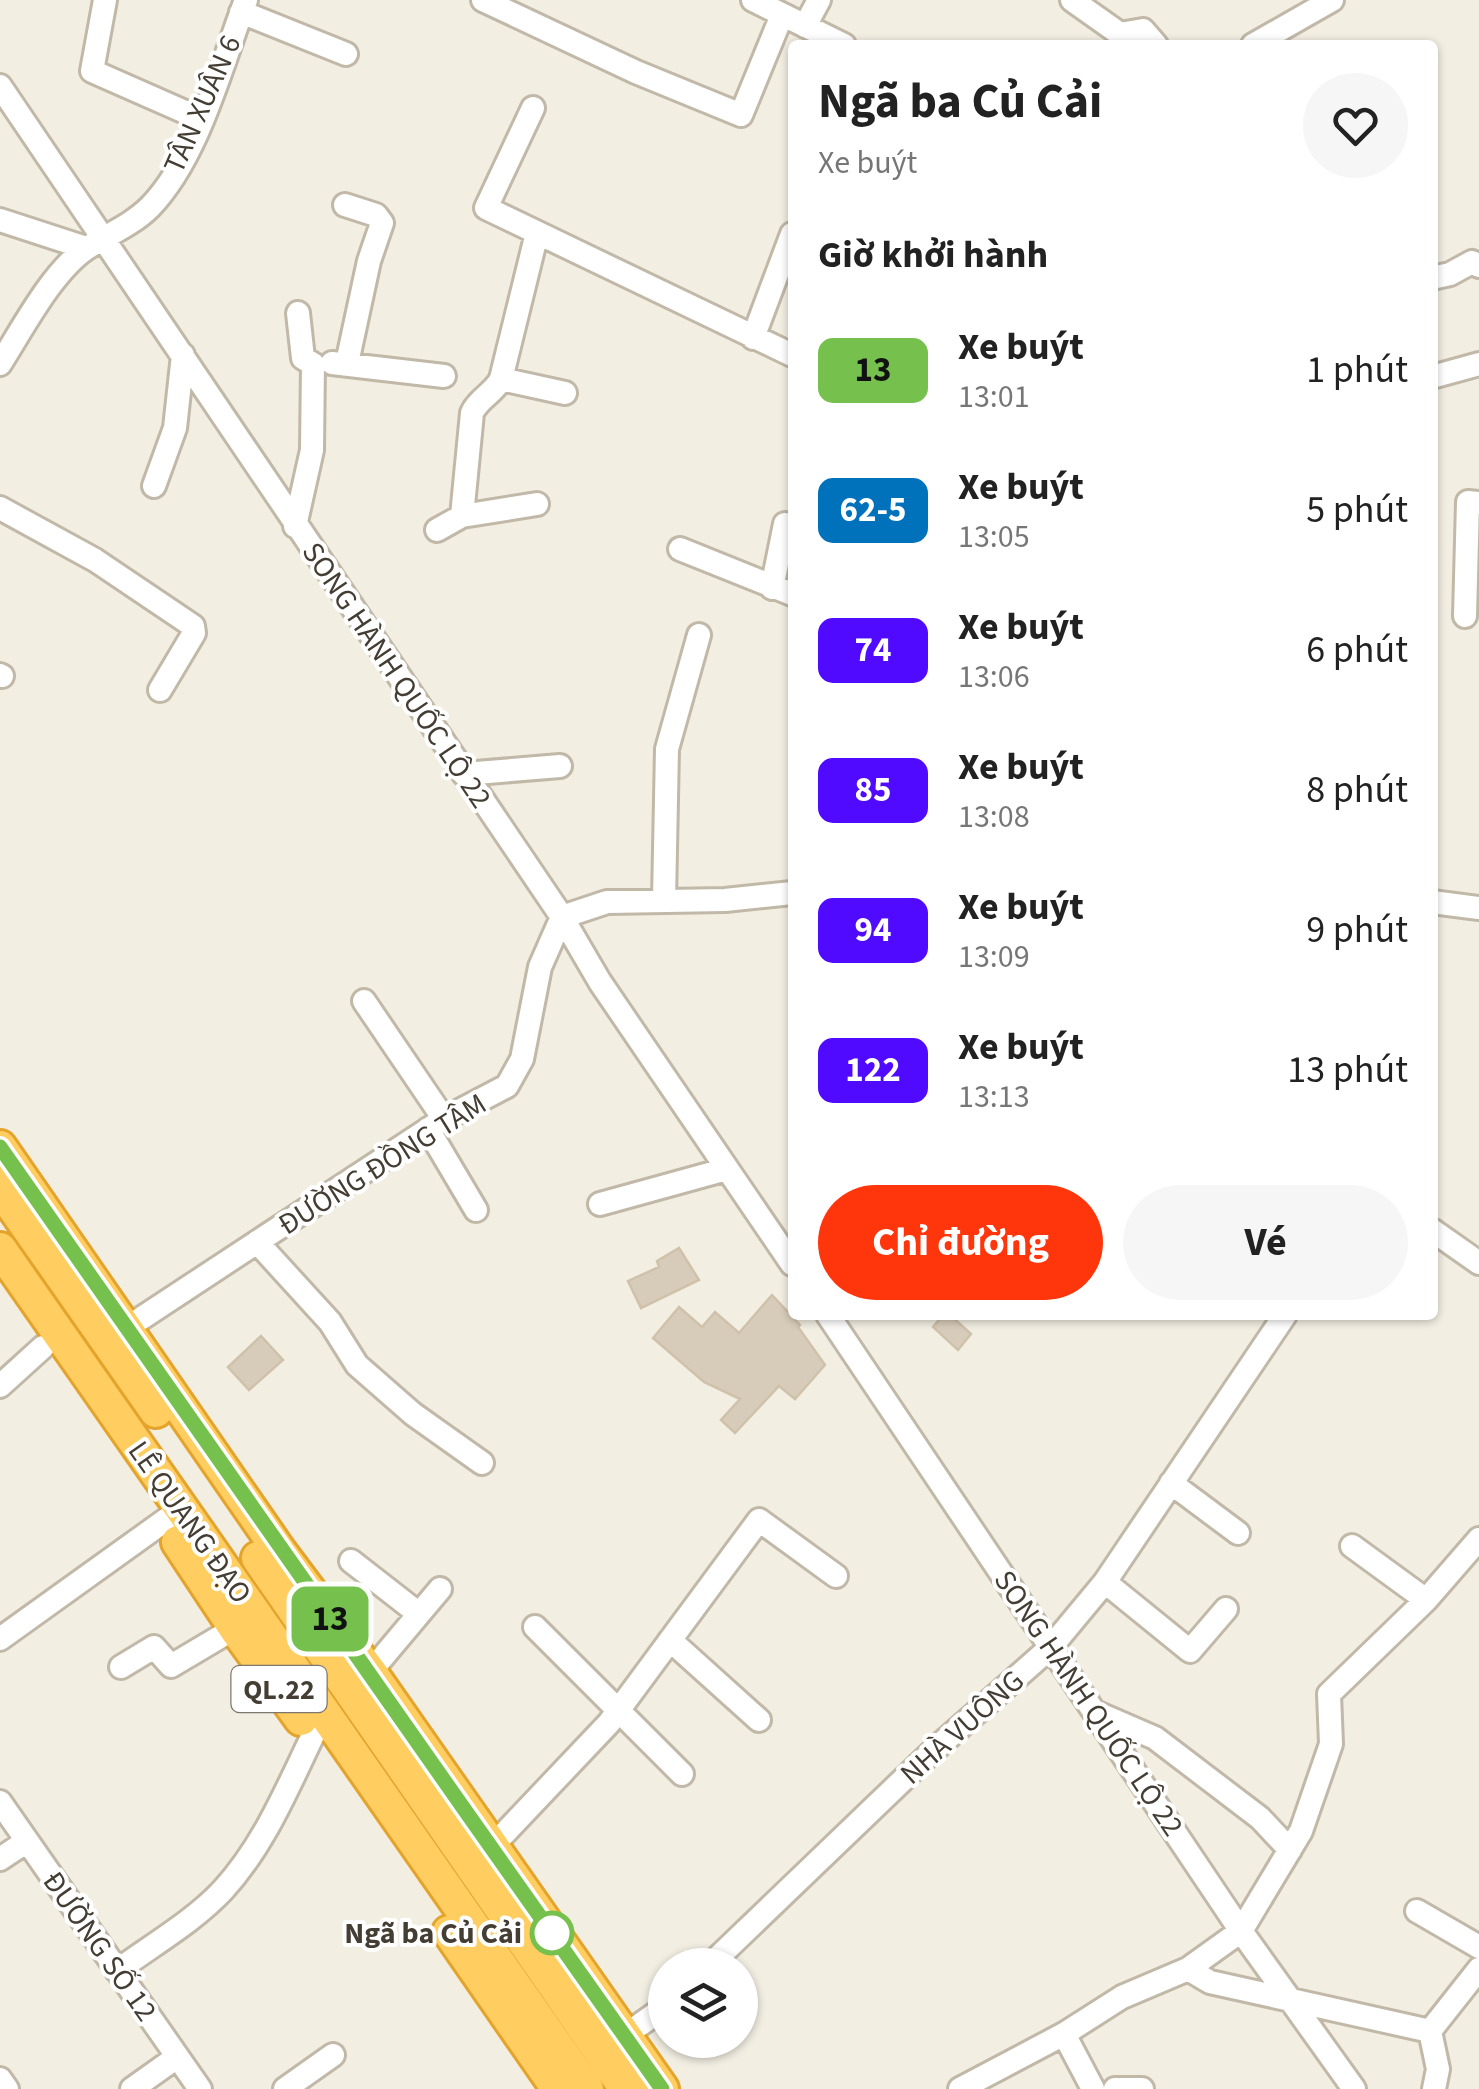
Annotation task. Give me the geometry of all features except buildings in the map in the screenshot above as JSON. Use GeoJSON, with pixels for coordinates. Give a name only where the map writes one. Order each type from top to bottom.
{"type":"FeatureCollection","features":[{"type":"Feature","properties":{"kind":"highway","name":"LÊ QUANG ĐẠO"},"geometry":{"type":"LineString","coordinates":[[0,1148],[117,1335],[482,1857],[626,2089]]}},
{"type":"Feature","properties":{"kind":"highway","name":"LÊ QUANG ĐẠO"},"geometry":{"type":"LineString","coordinates":[[0,1188],[117,1335]]}},
{"type":"Feature","properties":{"kind":"highway","name":"LÊ QUANG ĐẠO"},"geometry":{"type":"LineString","coordinates":[[0,1249],[173,1515],[234,1628],[313,1735],[558,2089]]}},
{"type":"Feature","properties":{"kind":"highway","name":"LÊ QUANG ĐẠO"},"geometry":{"type":"LineString","coordinates":[[0,1288],[173,1515],[587,2089]]}},
{"type":"Feature","properties":{"kind":"highway","name":"LÊ QUANG ĐẠO"},"geometry":{"type":"LineString","coordinates":[[482,1857],[662,2089]]}},
{"type":"Feature","properties":{"kind":"street"},"geometry":{"type":"LineString","coordinates":[[105,0],[92,71],[201,119]]}},
{"type":"Feature","properties":{"kind":"street"},"geometry":{"type":"LineString","coordinates":[[483,0],[509,5],[636,72],[741,115],[782,15]]}},
{"type":"Feature","properties":{"kind":"street"},"geometry":{"type":"LineString","coordinates":[[753,0],[834,40]]}},
{"type":"Feature","properties":{"kind":"street"},"geometry":{"type":"LineString","coordinates":[[805,26],[819,0]]}},
{"type":"Feature","properties":{"kind":"street"},"geometry":{"type":"LineString","coordinates":[[1072,0],[1120,34],[1143,30],[1152,40]]}},
{"type":"Feature","properties":{"kind":"street"},"geometry":{"type":"LineString","coordinates":[[1262,40],[1332,0]]}},
{"type":"Feature","properties":{"kind":"street"},"geometry":{"type":"LineString","coordinates":[[243,6],[346,54]]}},
{"type":"Feature","properties":{"kind":"street","name":"TÂN XUÂN 6"},"geometry":{"type":"LineString","coordinates":[[0,364],[65,269],[150,207],[180,166],[243,6]]}},
{"type":"Feature","properties":{"kind":"street","name":"SONG HÀNH QUỐC LỘ 22"},"geometry":{"type":"LineString","coordinates":[[0,86],[95,245],[218,404],[295,526],[562,917],[600,982],[788,1258]]}},
{"type":"Feature","properties":{"kind":"street"},"geometry":{"type":"LineString","coordinates":[[533,108],[486,208],[788,352]]}},
{"type":"Feature","properties":{"kind":"street"},"geometry":{"type":"LineString","coordinates":[[345,206],[376,215],[382,222],[370,255],[346,363]]}},
{"type":"Feature","properties":{"kind":"street"},"geometry":{"type":"LineString","coordinates":[[0,220],[95,245]]}},
{"type":"Feature","properties":{"kind":"street"},"geometry":{"type":"LineString","coordinates":[[462,516],[472,410],[496,389],[501,379],[537,233]]}},
{"type":"Feature","properties":{"kind":"street"},"geometry":{"type":"LineString","coordinates":[[753,338],[788,245]]}},
{"type":"Feature","properties":{"kind":"street"},"geometry":{"type":"LineString","coordinates":[[1438,277],[1477,259]]}},
{"type":"Feature","properties":{"kind":"street"},"geometry":{"type":"LineString","coordinates":[[298,313],[303,358],[313,364],[346,363],[444,376]]}},
{"type":"Feature","properties":{"kind":"street"},"geometry":{"type":"LineString","coordinates":[[154,486],[174,428],[183,355]]}},
{"type":"Feature","properties":{"kind":"street"},"geometry":{"type":"LineString","coordinates":[[295,526],[312,450],[313,364]]}},
{"type":"Feature","properties":{"kind":"street"},"geometry":{"type":"LineString","coordinates":[[1438,375],[1479,364]]}},
{"type":"Feature","properties":{"kind":"street"},"geometry":{"type":"LineString","coordinates":[[501,379],[566,393]]}},
{"type":"Feature","properties":{"kind":"street"},"geometry":{"type":"LineString","coordinates":[[1465,616],[1468,502],[1479,503]]}},
{"type":"Feature","properties":{"kind":"street"},"geometry":{"type":"LineString","coordinates":[[436,530],[462,516],[537,504]]}},
{"type":"Feature","properties":{"kind":"street"},"geometry":{"type":"LineString","coordinates":[[0,508],[95,560],[193,626],[194,633],[160,690]]}},
{"type":"Feature","properties":{"kind":"street"},"geometry":{"type":"LineString","coordinates":[[680,550],[782,591],[787,517]]}},
{"type":"Feature","properties":{"kind":"street"},"geometry":{"type":"LineString","coordinates":[[664,900],[667,749],[699,635]]}},
{"type":"Feature","properties":{"kind":"street"},"geometry":{"type":"LineString","coordinates":[[464,774],[560,766]]}},
{"type":"Feature","properties":{"kind":"street"},"geometry":{"type":"LineString","coordinates":[[562,917],[607,902],[725,900],[788,893]]}},
{"type":"Feature","properties":{"kind":"street"},"geometry":{"type":"LineString","coordinates":[[1438,903],[1479,908]]}},
{"type":"Feature","properties":{"kind":"street","name":"ĐƯỜNG ĐỒNG TÂM"},"geometry":{"type":"LineString","coordinates":[[117,1335],[437,1124],[507,1086],[522,1058],[540,968],[562,917]]}},
{"type":"Feature","properties":{"kind":"street"},"geometry":{"type":"LineString","coordinates":[[364,1000],[437,1124],[476,1210]]}},
{"type":"Feature","properties":{"kind":"street"},"geometry":{"type":"LineString","coordinates":[[600,1204],[728,1169]]}},
{"type":"Feature","properties":{"kind":"street"},"geometry":{"type":"LineString","coordinates":[[1438,1234],[1479,1263]]}},
{"type":"Feature","properties":{"kind":"street"},"geometry":{"type":"LineString","coordinates":[[258,1242],[330,1322],[357,1366],[413,1414],[482,1463]]}},
{"type":"Feature","properties":{"kind":"street","name":"SONG HÀNH QUỐC LỘ 22"},"geometry":{"type":"LineString","coordinates":[[831,1320],[1241,1931],[1354,2089]]}},
{"type":"Feature","properties":{"kind":"street","name":"NHÀ VUÔNG"},"geometry":{"type":"LineString","coordinates":[[728,1948],[934,1750],[1052,1647],[1105,1582],[1276,1320]]}},
{"type":"Feature","properties":{"kind":"street"},"geometry":{"type":"LineString","coordinates":[[0,1386],[42,1347]]}},
{"type":"Feature","properties":{"kind":"street"},"geometry":{"type":"LineString","coordinates":[[1171,1484],[1238,1533]]}},
{"type":"Feature","properties":{"kind":"street"},"geometry":{"type":"LineString","coordinates":[[0,1639],[173,1515]]}},
{"type":"Feature","properties":{"kind":"street"},"geometry":{"type":"LineString","coordinates":[[482,1857],[618,1712],[759,1520],[836,1576]]}},
{"type":"Feature","properties":{"kind":"street"},"geometry":{"type":"LineString","coordinates":[[960,2089],[1064,2034],[1122,1997],[1188,1970],[1241,1931],[1301,1831],[1331,1744],[1329,1694],[1426,1600],[1479,1539]]}},
{"type":"Feature","properties":{"kind":"street"},"geometry":{"type":"LineString","coordinates":[[1352,1546],[1426,1600]]}},
{"type":"Feature","properties":{"kind":"street"},"geometry":{"type":"LineString","coordinates":[[351,1561],[420,1614]]}},
{"type":"Feature","properties":{"kind":"street"},"geometry":{"type":"LineString","coordinates":[[1105,1582],[1190,1651],[1226,1610]]}},
{"type":"Feature","properties":{"kind":"street"},"geometry":{"type":"LineString","coordinates":[[361,1682],[440,1589]]}},
{"type":"Feature","properties":{"kind":"street"},"geometry":{"type":"LineString","coordinates":[[535,1627],[682,1774]]}},
{"type":"Feature","properties":{"kind":"street"},"geometry":{"type":"LineString","coordinates":[[121,1667],[154,1647],[171,1666],[234,1628]]}},
{"type":"Feature","properties":{"kind":"street"},"geometry":{"type":"LineString","coordinates":[[670,1640],[759,1720]]}},
{"type":"Feature","properties":{"kind":"street"},"geometry":{"type":"LineString","coordinates":[[1095,1712],[1155,1738],[1260,1818],[1290,1850]]}},
{"type":"Feature","properties":{"kind":"street"},"geometry":{"type":"LineString","coordinates":[[117,1971],[198,1912],[229,1882],[269,1827],[313,1735]]}},
{"type":"Feature","properties":{"kind":"street","name":"ĐƯỜNG SỐ 12"},"geometry":{"type":"LineString","coordinates":[[0,1802],[200,2089]]}},
{"type":"Feature","properties":{"kind":"street"},"geometry":{"type":"LineString","coordinates":[[0,1859],[27,1841]]}},
{"type":"Feature","properties":{"kind":"street"},"geometry":{"type":"LineString","coordinates":[[1417,1911],[1479,1947]]}},
{"type":"Feature","properties":{"kind":"street"},"geometry":{"type":"LineString","coordinates":[[1434,2089],[1438,2070],[1430,2031],[1479,1969]]}},
{"type":"Feature","properties":{"kind":"street"},"geometry":{"type":"LineString","coordinates":[[1188,1970],[1210,1982],[1430,2031]]}},
{"type":"Feature","properties":{"kind":"street"},"geometry":{"type":"LineString","coordinates":[[624,2036],[648,2019]]}},
{"type":"Feature","properties":{"kind":"street"},"geometry":{"type":"LineString","coordinates":[[1064,2034],[1093,2089]]}},
{"type":"Feature","properties":{"kind":"street"},"geometry":{"type":"LineString","coordinates":[[285,2089],[333,2054]]}},
{"type":"Feature","properties":{"kind":"street"},"geometry":{"type":"LineString","coordinates":[[132,2089],[177,2058]]}},
{"type":"Feature","properties":{"kind":"street"},"geometry":{"type":"LineString","coordinates":[[0,2079],[7,2089]]}},
{"type":"Feature","properties":{"kind":"street"},"geometry":{"type":"LineString","coordinates":[[1115,2089],[1142,2089]]}},
{"type":"Feature","properties":{"kind":"bus line","name":"13"},"geometry":{"type":"LineString","coordinates":[[0,1147],[280,1552],[370,1672],[662,2089]]}},
{"type":"Feature","properties":{"kind":"place","name":"Ngã ba Củ Cải"},"geometry":{"type":"Point","coordinates":[552,1933]}}]}
